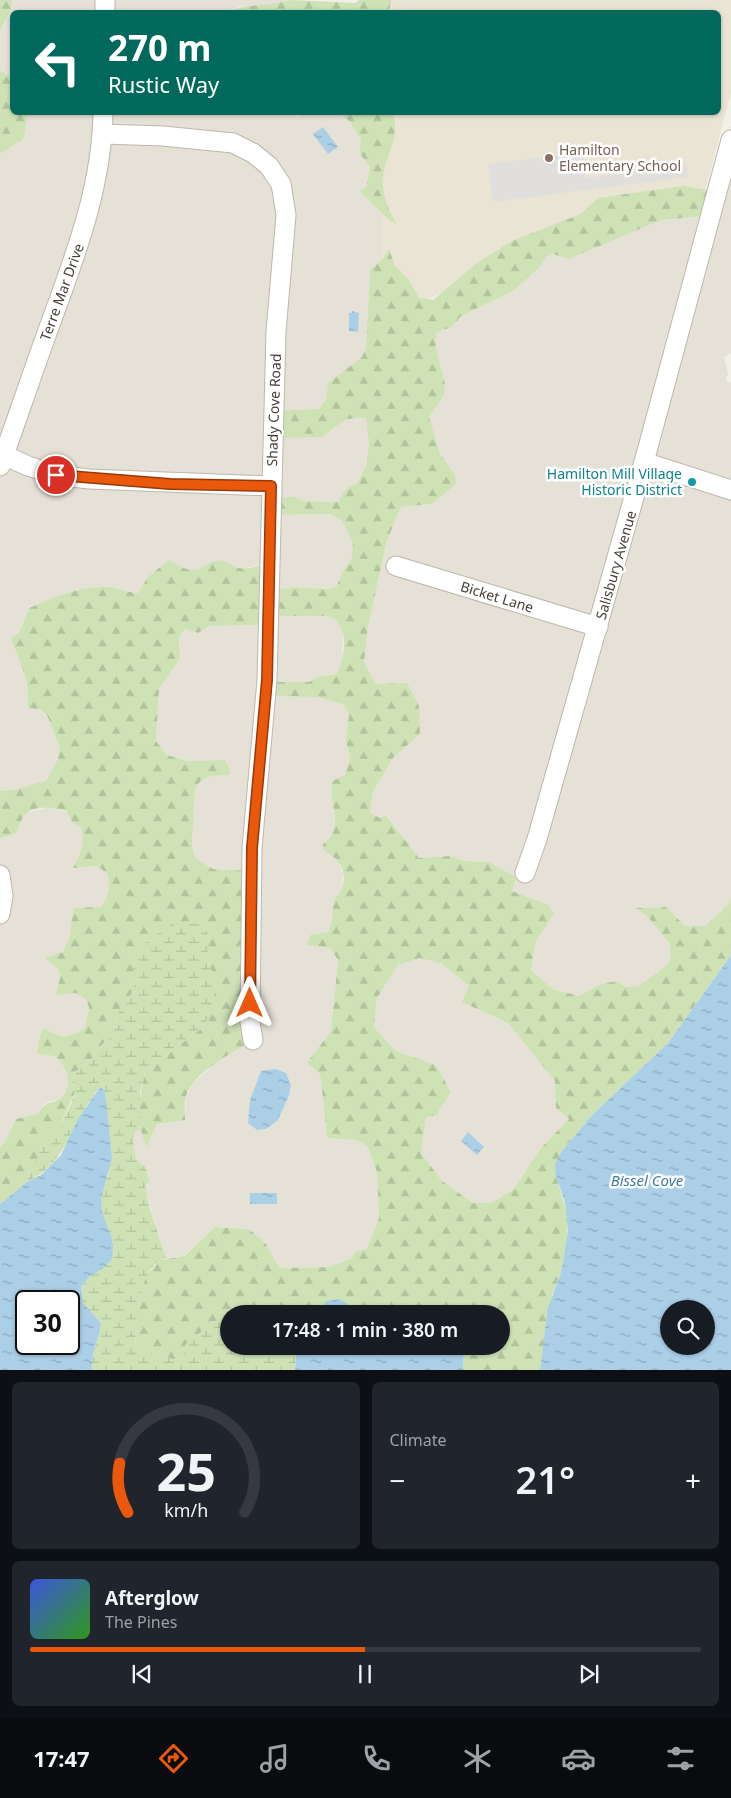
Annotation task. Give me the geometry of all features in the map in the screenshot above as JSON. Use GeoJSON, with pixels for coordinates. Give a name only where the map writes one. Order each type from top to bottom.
{"type":"FeatureCollection","features":[{"type":"Feature","properties":{"kind":"street","name":"Terre Mar Drive"},"geometry":{"type":"LineString","coordinates":[[2,460],[84,231],[97,180],[103,134],[103,115]]}},
{"type":"Feature","properties":{"kind":"street","name":"Shady Cove Road"},"geometry":{"type":"LineString","coordinates":[[103,134],[163,136],[233,143],[253,152],[269,166],[280,184],[286,215],[276,332],[267,680],[252,848],[250,1022],[253,1040]]}},
{"type":"Feature","properties":{"kind":"street","name":"Salisbury Avenue"},"geometry":{"type":"LineString","coordinates":[[525,873],[538,839],[598,627],[731,140]]}},
{"type":"Feature","properties":{"kind":"street"},"geometry":{"type":"LineString","coordinates":[[2,460],[56,475],[89,479],[271,486]]}},
{"type":"Feature","properties":{"kind":"street"},"geometry":{"type":"LineString","coordinates":[[644,462],[731,490]]}},
{"type":"Feature","properties":{"kind":"street","name":"Bicket Lane"},"geometry":{"type":"LineString","coordinates":[[396,566],[598,627]]}},
{"type":"Feature","properties":{"kind":"street"},"geometry":{"type":"LineString","coordinates":[[0,875],[3,896],[0,914]]}},
{"type":"Feature","properties":{"kind":"shaded area"},"geometry":{"type":"Polygon","coordinates":[[[12,0],[291,0],[274,5],[237,7],[232,10],[11,10],[12,0]]]}},
{"type":"Feature","properties":{"kind":"shaded area","name":"Hamilton Elementary School"},"geometry":{"type":"Polygon","coordinates":[[[387,0],[731,0],[731,92],[702,203],[589,212],[380,326],[384,115],[721,115],[721,10],[386,10],[387,0]]]}},
{"type":"Feature","properties":{"kind":"shaded area"},"geometry":{"type":"Polygon","coordinates":[[[10,12],[10,76],[0,69],[0,31],[10,12]]]}},
{"type":"Feature","properties":{"kind":"shaded area"},"geometry":{"type":"Polygon","coordinates":[[[28,115],[297,115],[297,117],[300,115],[342,115],[349,121],[361,140],[359,153],[370,167],[366,187],[359,191],[390,221],[383,259],[370,269],[366,347],[362,357],[328,383],[326,399],[319,409],[314,411],[322,437],[346,419],[366,418],[369,444],[366,466],[358,482],[346,489],[338,502],[304,501],[294,497],[273,515],[331,514],[342,521],[353,543],[351,560],[344,569],[336,587],[329,589],[292,587],[271,591],[270,564],[239,569],[223,561],[214,562],[198,571],[183,569],[155,571],[138,593],[108,587],[94,588],[69,592],[29,607],[19,633],[12,638],[27,681],[28,707],[40,709],[47,715],[60,748],[58,759],[46,781],[17,789],[0,791],[0,154],[24,138],[28,115]]]}},
{"type":"Feature","properties":{"kind":"shaded area"},"geometry":{"type":"Polygon","coordinates":[[[731,125],[731,353],[724,357],[728,374],[726,380],[731,383],[731,897],[729,904],[705,926],[685,926],[666,907],[637,908],[649,918],[669,943],[671,957],[667,965],[639,986],[626,987],[616,981],[601,984],[579,996],[553,989],[531,970],[536,941],[554,914],[549,905],[512,891],[512,887],[489,862],[465,861],[450,856],[419,858],[387,815],[380,818],[370,813],[373,792],[393,758],[420,734],[376,684],[364,662],[368,627],[387,540],[401,507],[432,504],[455,475],[439,452],[428,416],[444,394],[443,372],[433,343],[437,332],[452,327],[460,317],[513,291],[539,268],[545,257],[553,254],[570,258],[661,220],[705,216],[731,125]]]}},
{"type":"Feature","properties":{"kind":"shaded area"},"geometry":{"type":"Polygon","coordinates":[[[582,152],[586,178],[687,165],[688,177],[493,202],[488,164],[582,152]]]}},
{"type":"Feature","properties":{"kind":"shaded area"},"geometry":{"type":"Polygon","coordinates":[[[272,616],[329,616],[338,619],[343,628],[342,663],[337,674],[317,677],[309,682],[269,682],[268,696],[317,697],[343,704],[349,715],[346,740],[350,759],[345,775],[331,788],[334,797],[334,830],[330,840],[323,844],[323,850],[336,857],[343,873],[342,889],[335,898],[333,924],[328,932],[310,936],[308,945],[330,948],[338,960],[331,1031],[308,1063],[319,1073],[321,1080],[327,1138],[356,1140],[367,1146],[377,1171],[379,1218],[367,1248],[354,1252],[352,1258],[329,1267],[279,1268],[249,1229],[215,1227],[183,1256],[166,1258],[133,1151],[135,1130],[185,1120],[186,1097],[194,1082],[209,1069],[253,871],[213,869],[195,858],[192,846],[195,790],[199,781],[207,776],[229,775],[225,760],[188,761],[167,755],[156,741],[159,689],[180,659],[179,636],[185,629],[198,633],[209,626],[268,625],[272,616]]]}},
{"type":"Feature","properties":{"kind":"shaded area"},"geometry":{"type":"Polygon","coordinates":[[[50,807],[66,812],[72,822],[81,827],[84,841],[82,851],[73,868],[97,866],[107,873],[110,882],[108,897],[101,907],[73,908],[70,936],[63,952],[45,958],[57,966],[61,976],[76,993],[86,999],[89,1008],[85,1028],[71,1036],[54,1035],[44,1028],[40,1035],[37,1054],[52,1056],[62,1062],[68,1078],[67,1090],[62,1098],[44,1104],[38,1114],[16,1120],[5,1142],[0,1147],[0,838],[16,834],[23,816],[28,812],[50,807]]]}},
{"type":"Feature","properties":{"kind":"shaded area"},"geometry":{"type":"Polygon","coordinates":[[[420,958],[442,964],[469,986],[479,1010],[508,1023],[555,1081],[557,1108],[569,1119],[540,1149],[514,1189],[491,1203],[473,1203],[442,1181],[421,1153],[426,1116],[438,1110],[451,1092],[436,1065],[396,1051],[374,1027],[377,998],[398,965],[420,958]]]}},
{"type":"Feature","properties":{"kind":"green space"},"geometry":{"type":"Polygon","coordinates":[[[0,0],[12,0],[11,10],[0,31],[0,0]]]}},
{"type":"Feature","properties":{"kind":"green space"},"geometry":{"type":"Polygon","coordinates":[[[291,0],[355,3],[359,0],[391,0],[389,10],[232,10],[291,0]]]}},
{"type":"Feature","properties":{"kind":"green space"},"geometry":{"type":"Polygon","coordinates":[[[0,70],[10,76],[10,115],[28,115],[24,138],[0,154],[0,70]]]}},
{"type":"Feature","properties":{"kind":"green space"},"geometry":{"type":"Polygon","coordinates":[[[342,115],[394,115],[395,134],[383,173],[383,188],[389,209],[396,223],[390,221],[359,191],[366,187],[370,167],[359,153],[361,140],[349,121],[342,115]]]}},
{"type":"Feature","properties":{"kind":"green space"},"geometry":{"type":"Polygon","coordinates":[[[683,186],[713,191],[706,216],[661,220],[569,259],[553,254],[546,257],[539,268],[513,291],[460,317],[452,327],[437,332],[435,340],[437,355],[445,386],[443,397],[429,417],[439,452],[455,475],[456,484],[432,504],[401,507],[387,540],[368,627],[364,662],[376,684],[407,683],[419,706],[420,734],[393,758],[373,792],[370,813],[380,818],[386,815],[419,858],[450,856],[465,861],[489,862],[516,877],[512,891],[549,905],[554,914],[536,941],[531,970],[553,989],[579,996],[601,984],[616,981],[626,987],[639,986],[667,965],[671,957],[669,943],[649,918],[636,908],[666,907],[685,926],[705,926],[729,904],[731,897],[731,955],[668,1043],[592,1115],[562,1151],[556,1176],[568,1217],[567,1242],[562,1269],[552,1295],[540,1370],[463,1370],[464,1355],[510,1355],[510,1305],[220,1305],[220,1321],[214,1321],[183,1360],[162,1358],[135,1346],[137,1310],[145,1277],[160,1260],[184,1256],[215,1227],[249,1229],[266,1244],[279,1268],[329,1267],[352,1258],[354,1252],[367,1248],[379,1218],[377,1172],[367,1146],[356,1140],[327,1138],[321,1080],[319,1073],[307,1063],[331,1031],[338,960],[330,948],[307,945],[310,935],[328,932],[335,898],[344,882],[343,870],[333,857],[323,850],[323,844],[330,838],[335,823],[332,796],[333,781],[345,775],[350,759],[346,740],[349,715],[343,704],[317,697],[268,696],[269,682],[309,682],[317,677],[337,674],[344,650],[343,633],[336,620],[329,616],[272,616],[268,625],[209,626],[198,633],[185,629],[179,637],[180,659],[159,689],[156,741],[167,755],[188,761],[225,760],[230,770],[229,775],[204,778],[195,790],[192,846],[195,858],[213,869],[253,871],[255,1039],[216,1063],[197,1078],[186,1096],[185,1120],[156,1125],[147,1147],[140,1127],[139,1117],[141,1090],[146,1069],[204,1027],[216,983],[208,961],[208,934],[202,924],[134,960],[134,990],[119,1011],[112,1035],[98,1049],[90,1062],[75,1072],[72,1083],[75,1092],[59,1128],[44,1139],[37,1160],[30,1164],[27,1182],[0,1204],[0,1147],[5,1142],[16,1119],[38,1114],[44,1106],[58,1100],[66,1092],[68,1080],[62,1063],[53,1056],[37,1054],[40,1035],[44,1028],[55,1034],[65,1036],[85,1028],[89,1008],[86,999],[76,993],[55,995],[60,973],[55,966],[44,958],[63,952],[70,936],[73,908],[101,907],[106,899],[109,887],[107,873],[97,866],[73,868],[78,858],[83,838],[81,827],[72,822],[66,811],[38,808],[28,812],[21,820],[16,834],[0,838],[0,791],[17,789],[46,781],[58,759],[60,748],[47,715],[40,709],[28,708],[27,681],[11,638],[19,633],[29,608],[57,596],[86,588],[110,587],[138,593],[148,577],[169,560],[190,570],[202,568],[211,562],[217,561],[242,568],[270,564],[271,591],[292,587],[329,589],[336,587],[344,569],[351,560],[353,543],[342,521],[331,514],[273,515],[272,497],[295,497],[304,501],[338,502],[346,489],[358,482],[366,466],[369,444],[366,418],[346,419],[322,437],[274,438],[274,411],[319,409],[326,399],[328,383],[362,357],[366,347],[370,269],[383,259],[389,249],[395,266],[409,280],[419,298],[433,300],[477,263],[512,241],[581,214],[598,198],[683,186]],[[420,958],[398,965],[377,998],[374,1027],[396,1051],[436,1065],[451,1092],[439,1110],[438,1115],[426,1117],[421,1153],[442,1181],[473,1203],[491,1203],[514,1189],[540,1149],[569,1119],[556,1108],[555,1081],[508,1023],[462,1002],[469,986],[442,964],[420,958]]]}},
{"type":"Feature","properties":{"kind":"green space"},"geometry":{"type":"Polygon","coordinates":[[[174,922],[202,924],[208,934],[208,961],[216,983],[214,1002],[204,1027],[146,1069],[140,1092],[140,1130],[135,1131],[134,1152],[141,1164],[146,1168],[149,1182],[145,1185],[149,1206],[166,1258],[156,1263],[144,1283],[138,1310],[135,1346],[162,1358],[183,1360],[185,1345],[214,1321],[220,1321],[220,1355],[296,1355],[295,1370],[92,1370],[101,1323],[83,1303],[81,1287],[90,1276],[101,1270],[111,1235],[102,1212],[100,1199],[109,1172],[105,1091],[100,1087],[61,1152],[52,1163],[41,1174],[27,1182],[30,1164],[37,1160],[44,1139],[59,1128],[71,1104],[75,1092],[72,1083],[75,1072],[90,1062],[98,1049],[112,1035],[119,1011],[134,990],[134,960],[141,946],[174,922]]]}},
{"type":"Feature","properties":{"kind":"water"},"geometry":{"type":"Polygon","coordinates":[[[323,127],[338,147],[328,154],[313,134],[323,127]]]}},
{"type":"Feature","properties":{"kind":"water"},"geometry":{"type":"Polygon","coordinates":[[[352,311],[359,313],[358,332],[349,331],[349,313],[352,313],[352,311]]]}},
{"type":"Feature","properties":{"kind":"water","name":"Bissel Cove"},"geometry":{"type":"Polygon","coordinates":[[[731,955],[731,1370],[540,1370],[548,1308],[562,1269],[568,1230],[565,1203],[556,1176],[555,1164],[562,1151],[592,1115],[668,1043],[731,955]]]}},
{"type":"Feature","properties":{"kind":"water"},"geometry":{"type":"Polygon","coordinates":[[[276,1069],[286,1073],[291,1085],[289,1095],[278,1120],[266,1129],[257,1130],[248,1123],[250,1100],[261,1071],[276,1069]]]}},
{"type":"Feature","properties":{"kind":"water"},"geometry":{"type":"Polygon","coordinates":[[[100,1087],[105,1091],[112,1158],[101,1199],[102,1212],[111,1235],[113,1247],[112,1259],[101,1270],[90,1276],[81,1287],[83,1303],[101,1323],[92,1370],[0,1370],[0,1204],[27,1182],[41,1175],[61,1155],[78,1119],[100,1087]]]}},
{"type":"Feature","properties":{"kind":"water"},"geometry":{"type":"Polygon","coordinates":[[[468,1132],[484,1147],[477,1155],[461,1141],[468,1132]]]}},
{"type":"Feature","properties":{"kind":"water"},"geometry":{"type":"Polygon","coordinates":[[[250,1193],[277,1193],[277,1204],[250,1204],[250,1193]]]}},
{"type":"Feature","properties":{"kind":"water"},"geometry":{"type":"Polygon","coordinates":[[[340,1299],[349,1305],[323,1305],[326,1301],[340,1299]]]}},
{"type":"Feature","properties":{"kind":"water"},"geometry":{"type":"Polygon","coordinates":[[[296,1355],[464,1355],[463,1370],[295,1370],[296,1355]]]}},
{"type":"Feature","properties":{"kind":"place","name":"Hamilton Elementary School"},"geometry":{"type":"Point","coordinates":[549,158]}},
{"type":"Feature","properties":{"kind":"place","name":"Hamilton Mill Village Historic District"},"geometry":{"type":"Point","coordinates":[692,482]}},
{"type":"Feature","properties":{"kind":"route"},"geometry":{"type":"LineString","coordinates":[[56,475],[170,484],[271,486],[267,680],[252,848],[250,1003]]}}]}
